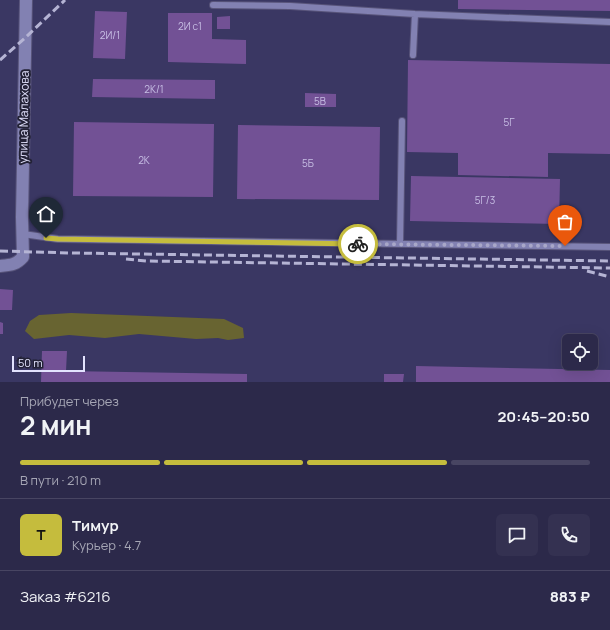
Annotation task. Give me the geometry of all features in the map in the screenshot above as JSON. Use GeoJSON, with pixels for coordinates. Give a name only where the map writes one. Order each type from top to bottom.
{"type":"FeatureCollection","features":[{"type":"Feature","properties":{"kind":"street","name":"улица Малахова"},"geometry":{"type":"LineString","coordinates":[[0,266],[13,265],[19,262],[23,257],[26,0]]}},
{"type":"Feature","properties":{"kind":"lane"},"geometry":{"type":"LineString","coordinates":[[213,5],[289,3],[415,14],[610,22]]}},
{"type":"Feature","properties":{"kind":"lane"},"geometry":{"type":"LineString","coordinates":[[413,55],[415,14]]}},
{"type":"Feature","properties":{"kind":"lane"},"geometry":{"type":"LineString","coordinates":[[400,244],[402,120]]}},
{"type":"Feature","properties":{"kind":"lane"},"geometry":{"type":"LineString","coordinates":[[23,234],[58,239],[610,247]]}},
{"type":"Feature","properties":{"kind":"shaded area"},"geometry":{"type":"Polygon","coordinates":[[[71,313],[224,319],[243,328],[244,338],[228,340],[218,338],[196,339],[139,334],[105,338],[69,335],[34,339],[25,331],[30,321],[39,315],[71,313]]]}},
{"type":"Feature","properties":{"kind":"building"},"geometry":{"type":"Polygon","coordinates":[[[458,0],[610,0],[610,11],[458,9],[458,0]]]}},
{"type":"Feature","properties":{"kind":"building"},"geometry":{"type":"Polygon","coordinates":[[[95,11],[127,12],[125,59],[93,58],[95,11]]]}},
{"type":"Feature","properties":{"kind":"building"},"geometry":{"type":"Polygon","coordinates":[[[168,13],[212,13],[212,39],[246,40],[246,64],[168,62],[168,13]]]}},
{"type":"Feature","properties":{"kind":"building"},"geometry":{"type":"Polygon","coordinates":[[[230,16],[230,29],[217,29],[217,17],[230,16]]]}},
{"type":"Feature","properties":{"kind":"building"},"geometry":{"type":"Polygon","coordinates":[[[408,60],[610,64],[610,154],[548,153],[548,177],[458,175],[458,153],[407,152],[408,60]]]}},
{"type":"Feature","properties":{"kind":"building"},"geometry":{"type":"Polygon","coordinates":[[[93,79],[215,80],[215,99],[92,97],[93,79]]]}},
{"type":"Feature","properties":{"kind":"building"},"geometry":{"type":"Polygon","coordinates":[[[305,93],[336,94],[336,107],[305,107],[305,93]]]}},
{"type":"Feature","properties":{"kind":"building"},"geometry":{"type":"Polygon","coordinates":[[[74,122],[214,124],[213,197],[73,196],[74,122]]]}},
{"type":"Feature","properties":{"kind":"building"},"geometry":{"type":"Polygon","coordinates":[[[238,125],[380,127],[379,200],[237,199],[238,125]]]}},
{"type":"Feature","properties":{"kind":"building"},"geometry":{"type":"Polygon","coordinates":[[[411,176],[560,179],[559,224],[410,221],[411,176]]]}},
{"type":"Feature","properties":{"kind":"building"},"geometry":{"type":"Polygon","coordinates":[[[0,289],[13,290],[12,310],[0,310],[0,289]]]}},
{"type":"Feature","properties":{"kind":"building"},"geometry":{"type":"Polygon","coordinates":[[[0,322],[3,323],[3,334],[0,334],[0,322]]]}},
{"type":"Feature","properties":{"kind":"building"},"geometry":{"type":"Polygon","coordinates":[[[42,351],[67,351],[66,371],[247,374],[247,382],[41,382],[42,351]]]}},
{"type":"Feature","properties":{"kind":"building"},"geometry":{"type":"Polygon","coordinates":[[[416,366],[610,370],[610,382],[416,382],[416,366]]]}},
{"type":"Feature","properties":{"kind":"building"},"geometry":{"type":"Polygon","coordinates":[[[384,374],[404,374],[403,382],[384,382],[384,374]]]}},
{"type":"Feature","properties":{"kind":"railway"},"geometry":{"type":"LineString","coordinates":[[0,60],[65,0]]}},
{"type":"Feature","properties":{"kind":"railway"},"geometry":{"type":"LineString","coordinates":[[0,251],[610,261]]}},
{"type":"Feature","properties":{"kind":"railway"},"geometry":{"type":"LineString","coordinates":[[126,259],[146,261],[610,268]]}},
{"type":"Feature","properties":{"kind":"railway"},"geometry":{"type":"LineString","coordinates":[[587,271],[610,277]]}},
{"type":"Feature","properties":{"kind":"way so far"},"geometry":{"type":"LineString","coordinates":[[358,244],[565,246]]}},
{"type":"Feature","properties":{"kind":"route"},"geometry":{"type":"LineString","coordinates":[[46,238],[358,244]]}}]}
